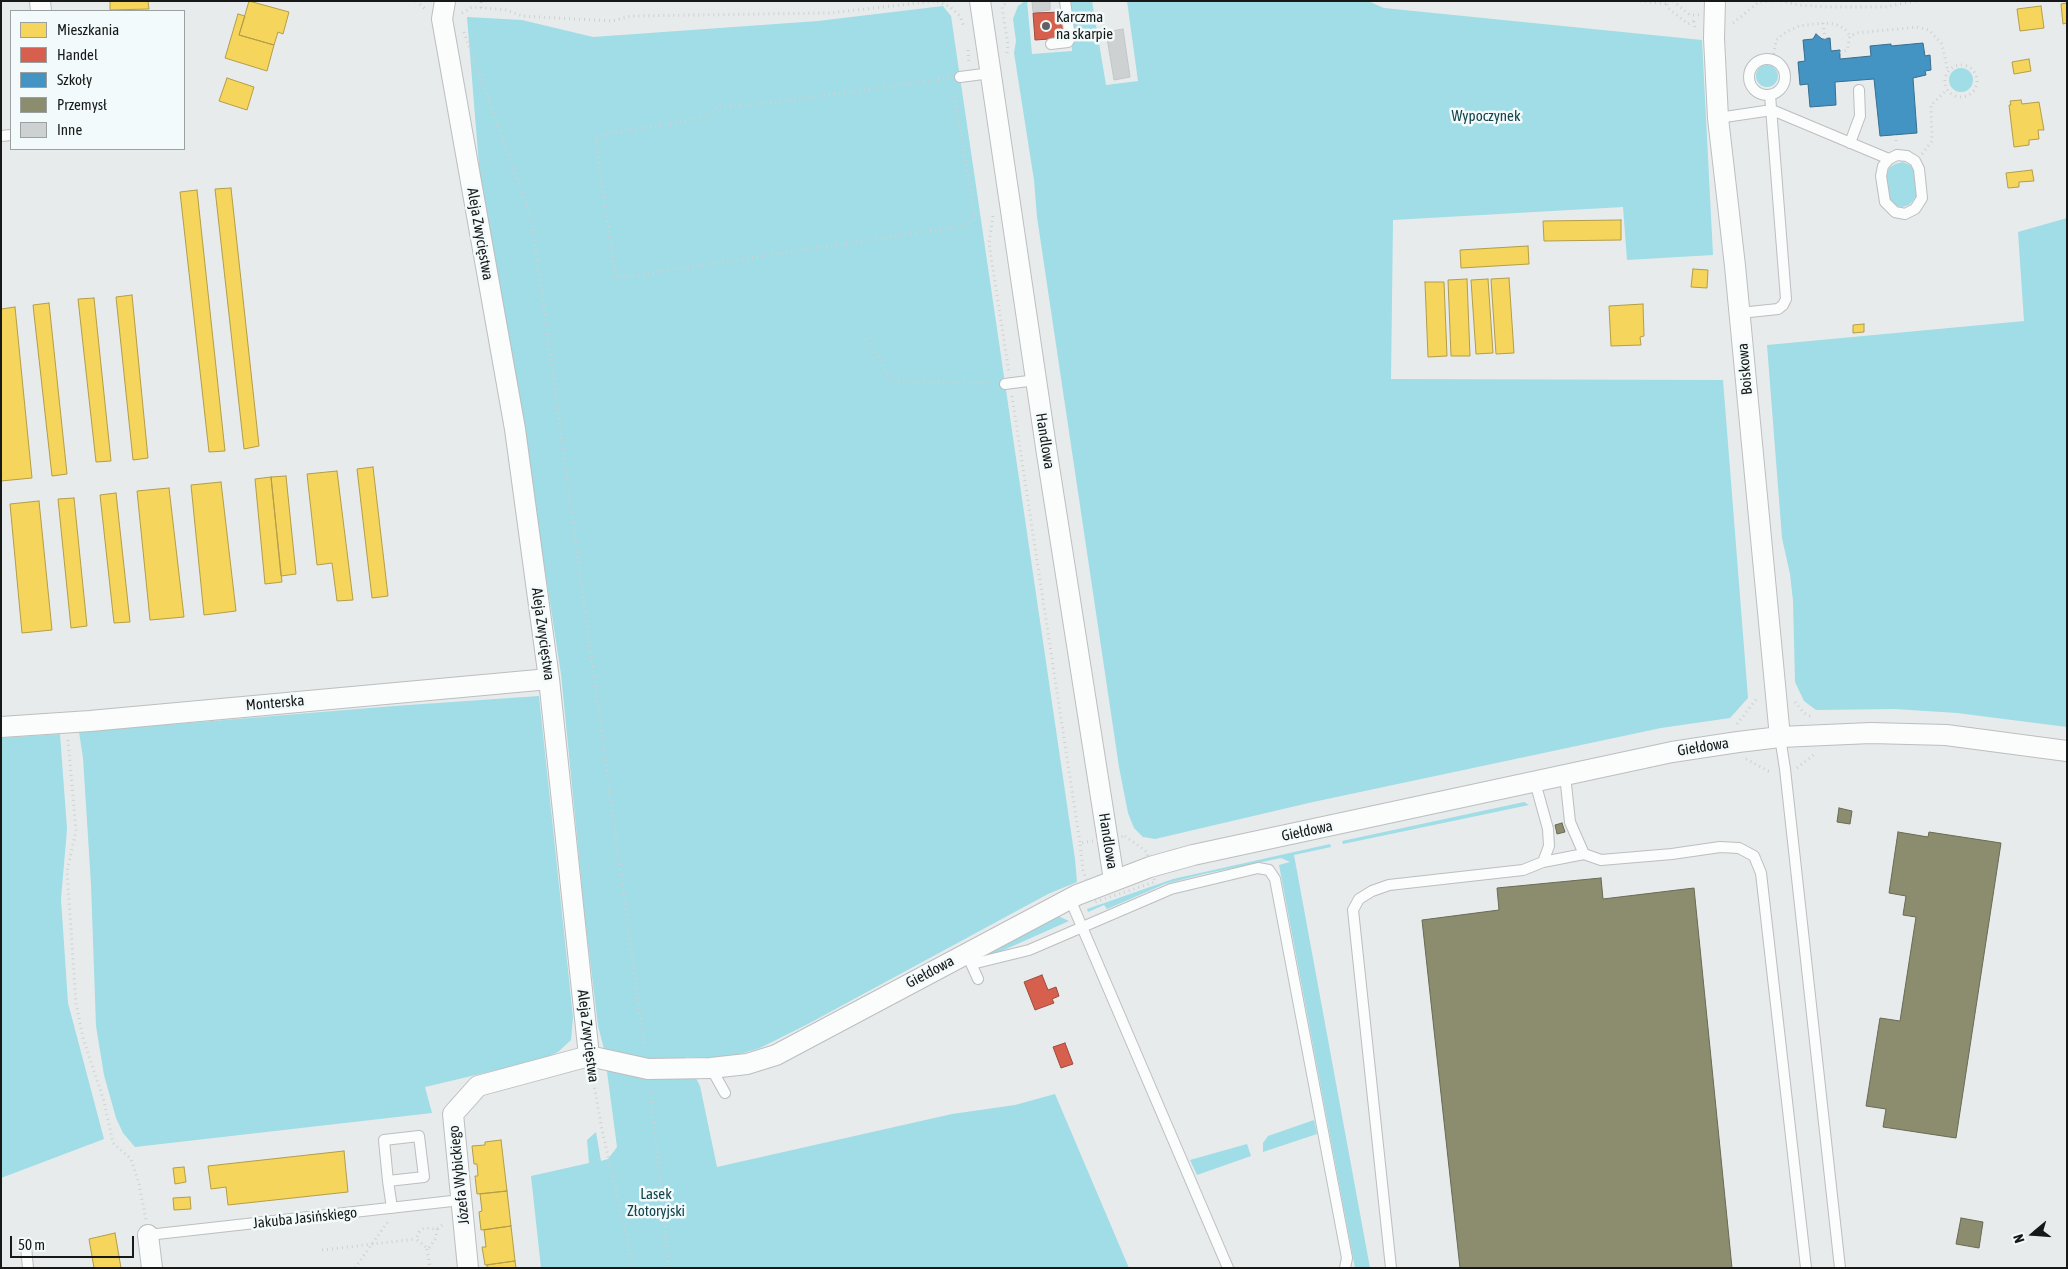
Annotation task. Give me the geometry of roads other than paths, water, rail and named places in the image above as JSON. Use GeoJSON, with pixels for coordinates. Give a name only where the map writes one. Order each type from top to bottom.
{"type":"FeatureCollection","features":[{"type":"Feature","properties":{"kind":"street","name":"Aleja Zwycięstwa"},"geometry":{"type":"LineString","coordinates":[[445,1],[442,19],[515,430],[549,678],[583,1060]]}},
{"type":"Feature","properties":{"kind":"street","name":"Handlowa"},"geometry":{"type":"LineString","coordinates":[[980,1],[981,74],[1036,380],[1114,880]]}},
{"type":"Feature","properties":{"kind":"street","name":"Boiskowa"},"geometry":{"type":"LineString","coordinates":[[1715,1],[1714,38],[1718,118],[1740,313],[1780,737]]}},
{"type":"Feature","properties":{"kind":"street","name":"Monterska"},"geometry":{"type":"LineString","coordinates":[[1,727],[549,678]]}},
{"type":"Feature","properties":{"kind":"street","name":"Giełdowa"},"geometry":{"type":"LineString","coordinates":[[583,1060],[648,1068],[711,1068],[747,1064],[776,1055],[969,958],[1070,899],[1114,880],[1193,855],[1672,752],[1780,737],[1872,733],[1946,735],[2067,752]]}},
{"type":"Feature","properties":{"kind":"street","name":"Józefa Wybickiego"},"geometry":{"type":"LineString","coordinates":[[468,1268],[452,1114],[478,1086],[583,1060]]}},
{"type":"Feature","properties":{"kind":"street"},"geometry":{"type":"LineString","coordinates":[[148,1235],[152,1268]]}},
{"type":"Feature","properties":{"kind":"lane"},"geometry":{"type":"LineString","coordinates":[[1051,44],[1068,42],[1070,38],[1065,1]]}},
{"type":"Feature","properties":{"kind":"lane"},"geometry":{"type":"LineString","coordinates":[[1764,58],[1773,59],[1782,65],[1786,74],[1784,85],[1777,92],[1770,95],[1757,92],[1751,86],[1748,77],[1750,68],[1764,58]]}},
{"type":"Feature","properties":{"kind":"lane"},"geometry":{"type":"LineString","coordinates":[[956,77],[981,74]]}},
{"type":"Feature","properties":{"kind":"lane"},"geometry":{"type":"LineString","coordinates":[[1850,142],[1860,116],[1859,90]]}},
{"type":"Feature","properties":{"kind":"lane"},"geometry":{"type":"LineString","coordinates":[[1740,313],[1778,309],[1786,299],[1770,95]]}},
{"type":"Feature","properties":{"kind":"lane"},"geometry":{"type":"LineString","coordinates":[[1718,118],[1772,110],[1889,159]]}},
{"type":"Feature","properties":{"kind":"lane"},"geometry":{"type":"LineString","coordinates":[[1897,155],[1907,156],[1915,161],[1919,169],[1922,198],[1915,209],[1905,214],[1895,212],[1885,202],[1881,176],[1883,166],[1889,159],[1897,155]]}},
{"type":"Feature","properties":{"kind":"lane"},"geometry":{"type":"LineString","coordinates":[[1008,383],[1036,380]]}},
{"type":"Feature","properties":{"kind":"lane"},"geometry":{"type":"LineString","coordinates":[[1780,737],[1840,1268]]}},
{"type":"Feature","properties":{"kind":"lane"},"geometry":{"type":"LineString","coordinates":[[1565,775],[1570,822],[1584,854]]}},
{"type":"Feature","properties":{"kind":"lane"},"geometry":{"type":"LineString","coordinates":[[1534,782],[1548,829],[1548,846],[1543,862]]}},
{"type":"Feature","properties":{"kind":"lane"},"geometry":{"type":"LineString","coordinates":[[1391,1268],[1353,910],[1359,899],[1389,885],[1523,870],[1543,862],[1584,854],[1601,860],[1672,854],[1720,847],[1739,848],[1754,856],[1761,873],[1806,1268]]}},
{"type":"Feature","properties":{"kind":"lane"},"geometry":{"type":"LineString","coordinates":[[978,978],[969,958],[1029,950],[1180,886],[1261,868],[1269,870],[1273,874],[1347,1258],[1345,1268]]}},
{"type":"Feature","properties":{"kind":"lane"},"geometry":{"type":"LineString","coordinates":[[1070,899],[1228,1268]]}},
{"type":"Feature","properties":{"kind":"lane"},"geometry":{"type":"LineString","coordinates":[[711,1068],[725,1093]]}},
{"type":"Feature","properties":{"kind":"lane"},"geometry":{"type":"LineString","coordinates":[[388,1181],[424,1177],[420,1136],[384,1140],[388,1181],[395,1208]]}},
{"type":"Feature","properties":{"kind":"lane","name":"Jakuba Jasińskiego"},"geometry":{"type":"LineString","coordinates":[[148,1235],[395,1208],[462,1206]]}},
{"type":"Feature","properties":{"kind":"lane"},"geometry":{"type":"LineString","coordinates":[[26,1247],[28,1268]]}},
{"type":"Feature","properties":{"kind":"place","name":"Karczma na skarpie"},"geometry":{"type":"Point","coordinates":[1046,26]}},
{"type":"Feature","properties":{"kind":"park label","name":"Wypoczynek"},"geometry":{"type":"Point","coordinates":[1486,116]}},
{"type":"Feature","properties":{"kind":"park label","name":"Lasek Złotoryjski"},"geometry":{"type":"Point","coordinates":[656,1202]}}]}
